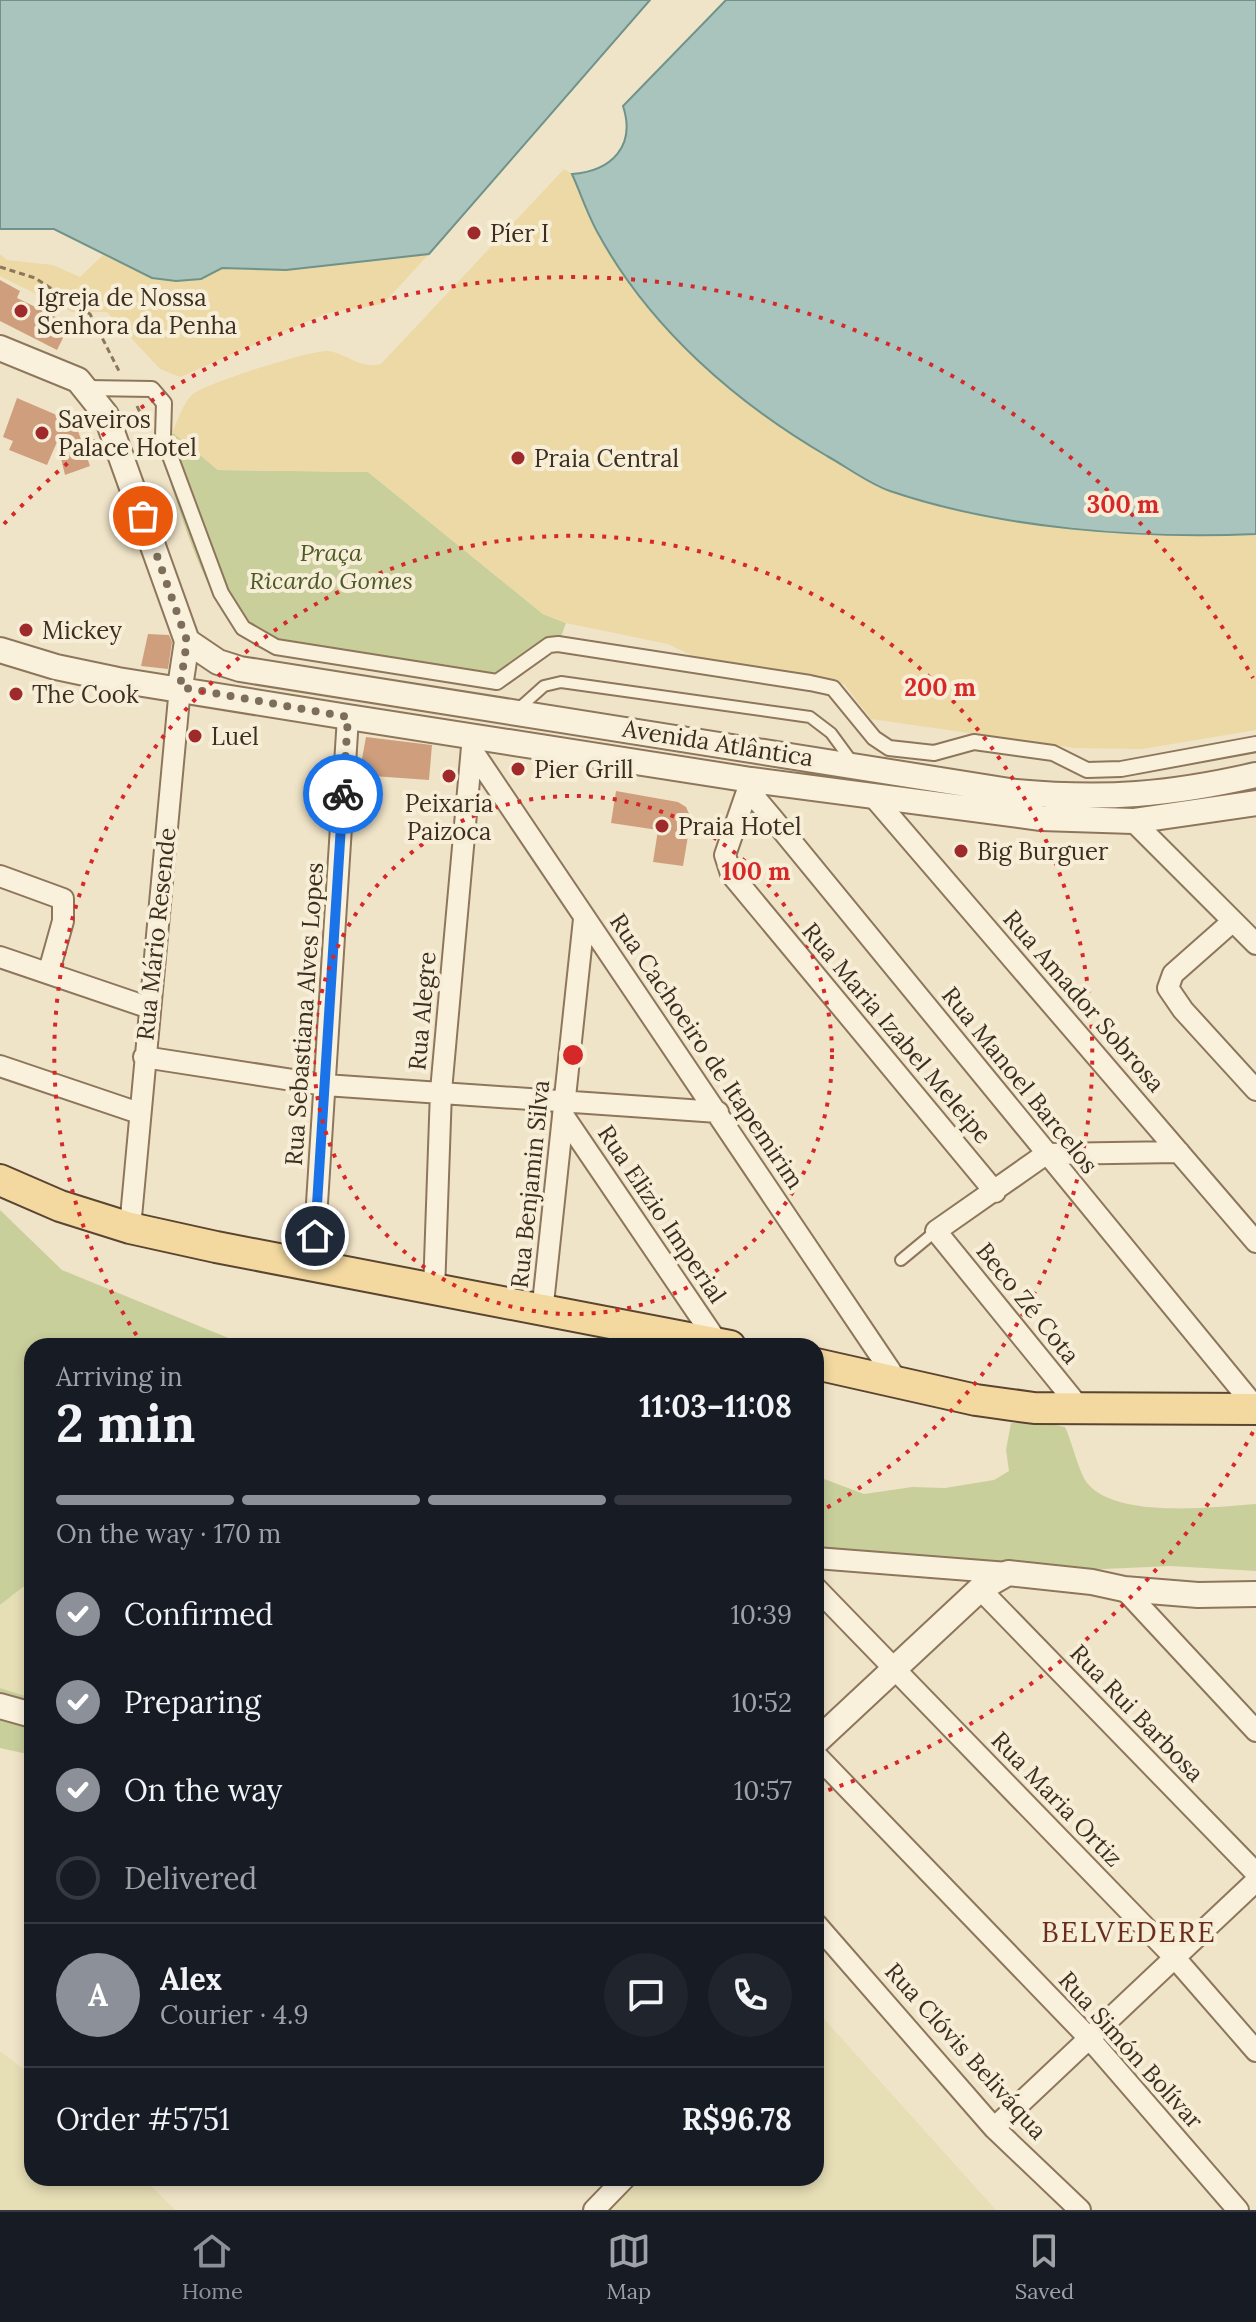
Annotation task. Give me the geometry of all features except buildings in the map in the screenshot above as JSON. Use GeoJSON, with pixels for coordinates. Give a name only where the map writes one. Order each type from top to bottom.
{"type":"FeatureCollection","features":[{"type":"Feature","properties":{"kind":"main road"},"geometry":{"type":"LineString","coordinates":[[0,1180],[60,1206],[130,1228],[542,1313],[684,1338]]}},
{"type":"Feature","properties":{"kind":"main road"},"geometry":{"type":"LineString","coordinates":[[824,1366],[976,1400],[1034,1408],[1256,1408]]}},
{"type":"Feature","properties":{"kind":"street"},"geometry":{"type":"LineString","coordinates":[[0,348],[63,372],[87,388],[112,428],[187,641]]}},
{"type":"Feature","properties":{"kind":"street"},"geometry":{"type":"LineString","coordinates":[[87,388],[152,389],[164,403],[163,437],[221,593],[233,616],[263,643],[490,681],[503,679],[553,644],[810,683],[833,688],[874,738],[889,748],[934,753],[974,742],[1053,753],[1087,770],[1121,769],[1256,744]]}},
{"type":"Feature","properties":{"kind":"street","name":"Rua Mário Resende"},"geometry":{"type":"LineString","coordinates":[[130,1228],[144,1057],[187,641]]}},
{"type":"Feature","properties":{"kind":"street","name":"Avenida Atlântica"},"geometry":{"type":"LineString","coordinates":[[187,641],[218,662],[240,669],[1072,797],[1164,794],[1256,775]]}},
{"type":"Feature","properties":{"kind":"street","name":"Avenida Atlântica"},"geometry":{"type":"LineString","coordinates":[[0,650],[56,667],[348,717],[472,743],[1041,818],[1133,821],[1256,803]]}},
{"type":"Feature","properties":{"kind":"street","name":"Rua Sebastiana Alves Lopes"},"geometry":{"type":"LineString","coordinates":[[313,1266],[348,717]]}},
{"type":"Feature","properties":{"kind":"street","name":"Rua Cachoeiro de Itapemirim"},"geometry":{"type":"LineString","coordinates":[[472,743],[584,919],[718,1112],[898,1382]]}},
{"type":"Feature","properties":{"kind":"street","name":"Rua Alegre"},"geometry":{"type":"LineString","coordinates":[[434,1291],[441,1091],[472,743]]}},
{"type":"Feature","properties":{"kind":"street","name":"Rua Manoel Barcelos"},"geometry":{"type":"LineString","coordinates":[[751,780],[757,800],[1256,1408]]}},
{"type":"Feature","properties":{"kind":"street","name":"Rua Maria Izabel Meleipe"},"geometry":{"type":"LineString","coordinates":[[751,780],[725,855],[731,874],[995,1192]]}},
{"type":"Feature","properties":{"kind":"street","name":"Rua Amador Sobrosa"},"geometry":{"type":"LineString","coordinates":[[871,794],[1256,1242]]}},
{"type":"Feature","properties":{"kind":"street"},"geometry":{"type":"LineString","coordinates":[[1133,821],[1256,944]]}},
{"type":"Feature","properties":{"kind":"street"},"geometry":{"type":"LineString","coordinates":[[0,876],[63,899],[63,921],[49,971]]}},
{"type":"Feature","properties":{"kind":"street","name":"Rua Benjamin Silva"},"geometry":{"type":"LineString","coordinates":[[542,1313],[584,919]]}},
{"type":"Feature","properties":{"kind":"street"},"geometry":{"type":"LineString","coordinates":[[1233,921],[1173,974],[1168,988],[1183,1010],[1256,1090]]}},
{"type":"Feature","properties":{"kind":"street"},"geometry":{"type":"LineString","coordinates":[[0,957],[49,971],[150,1008]]}},
{"type":"Feature","properties":{"kind":"street"},"geometry":{"type":"LineString","coordinates":[[144,1057],[325,1085],[441,1091],[564,1108],[718,1112]]}},
{"type":"Feature","properties":{"kind":"street"},"geometry":{"type":"LineString","coordinates":[[0,1066],[139,1113]]}},
{"type":"Feature","properties":{"kind":"street","name":"Rua Elizio Imperial"},"geometry":{"type":"LineString","coordinates":[[564,1108],[719,1338]]}},
{"type":"Feature","properties":{"kind":"street"},"geometry":{"type":"LineString","coordinates":[[936,1231],[1046,1154],[1179,1152]]}},
{"type":"Feature","properties":{"kind":"street","name":"Beco Zé Cota"},"geometry":{"type":"LineString","coordinates":[[936,1231],[1080,1408]]}},
{"type":"Feature","properties":{"kind":"street"},"geometry":{"type":"LineString","coordinates":[[824,1559],[1008,1573],[1092,1582],[1124,1589],[1198,1595],[1256,1594]]}},
{"type":"Feature","properties":{"kind":"street"},"geometry":{"type":"LineString","coordinates":[[824,1735],[980,1589],[1008,1573]]}},
{"type":"Feature","properties":{"kind":"street","name":"Rua Rui Barbosa"},"geometry":{"type":"LineString","coordinates":[[980,1589],[1256,1873]]}},
{"type":"Feature","properties":{"kind":"street"},"geometry":{"type":"LineString","coordinates":[[1124,1589],[1256,1731]]}},
{"type":"Feature","properties":{"kind":"street","name":"Rua Maria Ortiz"},"geometry":{"type":"LineString","coordinates":[[824,1596],[1175,1958],[1256,2051]]}},
{"type":"Feature","properties":{"kind":"street"},"geometry":{"type":"LineString","coordinates":[[0,1706],[24,1713]]}},
{"type":"Feature","properties":{"kind":"street","name":"Rua Simón Bolívar"},"geometry":{"type":"LineString","coordinates":[[824,1763],[1089,2038],[1238,2210]]}},
{"type":"Feature","properties":{"kind":"street"},"geometry":{"type":"LineString","coordinates":[[994,2128],[1256,1881]]}},
{"type":"Feature","properties":{"kind":"street","name":"Rua Clóvis Beliváqua"},"geometry":{"type":"LineString","coordinates":[[824,1933],[994,2128],[1080,2210]]}},
{"type":"Feature","properties":{"kind":"street"},"geometry":{"type":"LineString","coordinates":[[594,2210],[617,2186]]}},
{"type":"Feature","properties":{"kind":"lane"},"geometry":{"type":"LineString","coordinates":[[516,711],[544,686],[561,682],[810,717],[831,733],[854,765]]}},
{"type":"Feature","properties":{"kind":"lane"},"geometry":{"type":"LineString","coordinates":[[901,1260],[936,1231]]}},
{"type":"Feature","properties":{"kind":"path"},"geometry":{"type":"LineString","coordinates":[[0,267],[35,278],[90,314],[127,387]]}},
{"type":"Feature","properties":{"kind":"path"},"geometry":{"type":"LineString","coordinates":[[140,398],[136,403],[151,436],[148,415]]}},
{"type":"Feature","properties":{"kind":"shaded area"},"geometry":{"type":"Polygon","coordinates":[[[24,1586],[24,1696],[0,1688],[0,1605],[24,1586]]]}},
{"type":"Feature","properties":{"kind":"shaded area"},"geometry":{"type":"Polygon","coordinates":[[[824,2019],[996,2210],[599,2210],[621,2186],[824,2186],[824,2019]]]}},
{"type":"Feature","properties":{"kind":"shaded area"},"geometry":{"type":"Polygon","coordinates":[[[0,2051],[24,2070],[24,2186],[151,2186],[175,2210],[0,2210],[0,2051]]]}},
{"type":"Feature","properties":{"kind":"green space","name":"Praça Ricardo Gomes"},"geometry":{"type":"Polygon","coordinates":[[[174,433],[218,470],[368,472],[543,614],[566,623],[558,645],[499,688],[263,650],[243,636],[226,615],[196,557],[156,440],[174,433]]]}},
{"type":"Feature","properties":{"kind":"green space"},"geometry":{"type":"Polygon","coordinates":[[[0,1210],[62,1270],[228,1338],[24,1338],[24,1586],[0,1605],[0,1210]]]}},
{"type":"Feature","properties":{"kind":"green space"},"geometry":{"type":"Polygon","coordinates":[[[1041,1422],[1065,1427],[1088,1484],[1102,1495],[1121,1502],[1168,1508],[1256,1504],[1256,1571],[1170,1566],[1061,1571],[824,1550],[824,1479],[864,1494],[912,1487],[945,1488],[994,1480],[1009,1471],[1006,1450],[1011,1423],[1041,1422]]]}},
{"type":"Feature","properties":{"kind":"green space"},"geometry":{"type":"Polygon","coordinates":[[[0,1688],[24,1696],[24,1753],[0,1748],[0,1688]]]}},
{"type":"Feature","properties":{"kind":"sand","name":"Praia Central"},"geometry":{"type":"Polygon","coordinates":[[[564,169],[572,174],[595,228],[620,269],[670,332],[728,387],[760,412],[874,484],[933,504],[1024,523],[1118,533],[1256,534],[1256,730],[1142,749],[1074,748],[871,719],[844,684],[697,658],[668,644],[566,623],[543,614],[368,472],[218,470],[172,432],[193,394],[260,368],[328,351],[360,363],[381,364],[564,169]]]}},
{"type":"Feature","properties":{"kind":"sand"},"geometry":{"type":"Polygon","coordinates":[[[0,254],[7,260],[53,265],[80,277],[103,255],[152,278],[201,279],[222,268],[286,270],[429,254],[383,304],[327,313],[180,377],[160,369],[107,312],[72,312],[0,276],[0,254]]]}},
{"type":"Feature","properties":{"kind":"water"},"geometry":{"type":"Polygon","coordinates":[[[0,0],[650,0],[429,254],[286,270],[222,268],[201,279],[176,281],[152,278],[54,229],[0,229],[0,0]]]}},
{"type":"Feature","properties":{"kind":"water"},"geometry":{"type":"Polygon","coordinates":[[[726,0],[1256,0],[1256,534],[1165,535],[1071,529],[978,514],[890,491],[866,480],[760,412],[728,387],[670,332],[620,269],[595,228],[572,174],[599,168],[617,154],[626,133],[623,106],[726,0]]]}},
{"type":"Feature","properties":{"kind":"way so far"},"geometry":{"type":"LineString","coordinates":[[143,516],[187,641],[180,687],[348,717],[343,794]]}},
{"type":"Feature","properties":{"kind":"place","name":"Píer I"},"geometry":{"type":"Point","coordinates":[474,233]}},
{"type":"Feature","properties":{"kind":"place","name":"Igreja de Nossa Senhora da Penha"},"geometry":{"type":"Point","coordinates":[21,311]}},
{"type":"Feature","properties":{"kind":"place","name":"Saveiros Palace Hotel"},"geometry":{"type":"Point","coordinates":[42,433]}},
{"type":"Feature","properties":{"kind":"place","name":"Praia Central"},"geometry":{"type":"Point","coordinates":[518,458]}},
{"type":"Feature","properties":{"kind":"place","name":"Mickey"},"geometry":{"type":"Point","coordinates":[26,630]}},
{"type":"Feature","properties":{"kind":"place","name":"The Cook"},"geometry":{"type":"Point","coordinates":[16,694]}},
{"type":"Feature","properties":{"kind":"place","name":"Luel"},"geometry":{"type":"Point","coordinates":[195,736]}},
{"type":"Feature","properties":{"kind":"place","name":"Pier Grill"},"geometry":{"type":"Point","coordinates":[518,769]}},
{"type":"Feature","properties":{"kind":"place","name":"Peixaria Paizoca"},"geometry":{"type":"Point","coordinates":[449,776]}},
{"type":"Feature","properties":{"kind":"place","name":"Praia Hotel"},"geometry":{"type":"Point","coordinates":[662,826]}},
{"type":"Feature","properties":{"kind":"place","name":"Big Burguer"},"geometry":{"type":"Point","coordinates":[961,851]}},
{"type":"Feature","properties":{"kind":"district","name":"BELVEDERE"},"geometry":{"type":"Point","coordinates":[1129,1932]}},
{"type":"Feature","properties":{"kind":"route"},"geometry":{"type":"LineString","coordinates":[[315,1236],[343,794]]}}]}
